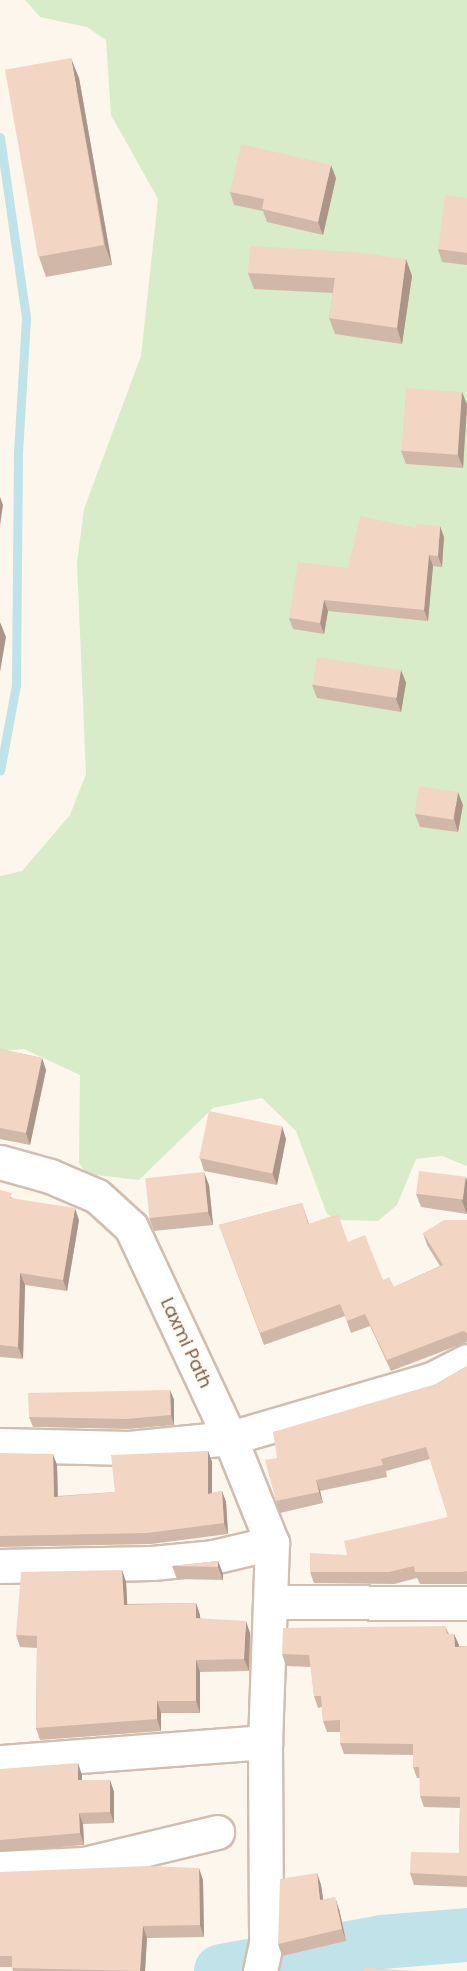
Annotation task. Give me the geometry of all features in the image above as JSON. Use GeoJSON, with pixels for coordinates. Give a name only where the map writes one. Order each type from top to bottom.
{"type":"FeatureCollection","features":[{"type":"Feature","properties":{"kind":"street","name":"Laxmi Path"},"geometry":{"type":"LineString","coordinates":[[0,1162],[50,1176],[97,1196],[131,1227],[230,1438],[272,1543],[265,1742],[266,1943],[260,1971]]}},
{"type":"Feature","properties":{"kind":"street"},"geometry":{"type":"LineString","coordinates":[[0,1445],[129,1448],[230,1438],[432,1379],[467,1361]]}},
{"type":"Feature","properties":{"kind":"street"},"geometry":{"type":"LineString","coordinates":[[0,1566],[152,1563],[213,1557],[272,1543]]}},
{"type":"Feature","properties":{"kind":"street"},"geometry":{"type":"LineString","coordinates":[[271,1602],[467,1603]]}},
{"type":"Feature","properties":{"kind":"street"},"geometry":{"type":"LineString","coordinates":[[0,1762],[265,1742]]}},
{"type":"Feature","properties":{"kind":"street"},"geometry":{"type":"LineString","coordinates":[[0,1868],[84,1864],[217,1833]]}},
{"type":"Feature","properties":{"kind":"green space"},"geometry":{"type":"Polygon","coordinates":[[[25,0],[467,0],[467,1166],[442,1156],[416,1159],[397,1205],[378,1221],[338,1220],[327,1214],[296,1131],[262,1098],[213,1108],[139,1180],[87,1174],[79,1163],[80,1075],[24,1049],[0,1051],[0,876],[22,871],[70,815],[86,774],[77,562],[84,509],[141,356],[158,199],[111,115],[106,40],[87,27],[40,17],[25,0]]]}},
{"type":"Feature","properties":{"kind":"building"},"geometry":{"type":"Polygon","coordinates":[[[71,58],[104,245],[38,257],[5,70],[71,58]]]}},
{"type":"Feature","properties":{"kind":"building"},"geometry":{"type":"Polygon","coordinates":[[[241,144],[331,165],[318,222],[262,209],[264,199],[230,192],[241,144]]]}},
{"type":"Feature","properties":{"kind":"building"},"geometry":{"type":"Polygon","coordinates":[[[445,195],[467,198],[467,253],[438,249],[445,195]]]}},
{"type":"Feature","properties":{"kind":"building"},"geometry":{"type":"Polygon","coordinates":[[[250,246],[354,252],[406,259],[397,328],[329,318],[335,278],[248,273],[250,246]]]}},
{"type":"Feature","properties":{"kind":"building"},"geometry":{"type":"Polygon","coordinates":[[[406,388],[462,392],[457,455],[402,451],[406,388]]]}},
{"type":"Feature","properties":{"kind":"building"},"geometry":{"type":"Polygon","coordinates":[[[360,516],[416,528],[416,524],[440,526],[438,556],[429,555],[424,610],[324,600],[320,623],[289,618],[298,562],[348,568],[360,516]]]}},
{"type":"Feature","properties":{"kind":"building"},"geometry":{"type":"Polygon","coordinates":[[[317,657],[401,670],[397,698],[313,685],[317,657]]]}},
{"type":"Feature","properties":{"kind":"building"},"geometry":{"type":"Polygon","coordinates":[[[419,786],[458,792],[453,820],[415,814],[419,786]]]}},
{"type":"Feature","properties":{"kind":"building"},"geometry":{"type":"Polygon","coordinates":[[[0,1049],[42,1058],[26,1133],[0,1128],[0,1049]]]}},
{"type":"Feature","properties":{"kind":"building"},"geometry":{"type":"Polygon","coordinates":[[[209,1111],[282,1127],[272,1174],[199,1158],[209,1111]]]}},
{"type":"Feature","properties":{"kind":"building"},"geometry":{"type":"Polygon","coordinates":[[[419,1171],[466,1177],[463,1200],[416,1194],[419,1171]]]}},
{"type":"Feature","properties":{"kind":"building"},"geometry":{"type":"Polygon","coordinates":[[[204,1172],[208,1212],[150,1218],[145,1178],[204,1172]]]}},
{"type":"Feature","properties":{"kind":"building"},"geometry":{"type":"Polygon","coordinates":[[[0,1190],[12,1193],[10,1198],[75,1208],[63,1280],[20,1273],[18,1347],[0,1345],[0,1190]]]}},
{"type":"Feature","properties":{"kind":"building"},"geometry":{"type":"Polygon","coordinates":[[[302,1203],[308,1224],[338,1214],[348,1242],[365,1235],[383,1280],[389,1277],[394,1287],[443,1265],[423,1233],[444,1220],[467,1220],[467,1333],[463,1331],[387,1360],[365,1314],[347,1321],[340,1304],[260,1333],[219,1225],[302,1203]]]}},
{"type":"Feature","properties":{"kind":"building"},"geometry":{"type":"Polygon","coordinates":[[[467,1366],[467,1571],[415,1572],[414,1566],[389,1572],[310,1572],[310,1553],[347,1555],[344,1541],[448,1517],[426,1447],[381,1459],[383,1465],[316,1480],[319,1492],[276,1501],[265,1460],[277,1458],[273,1432],[436,1384],[467,1366]]]}},
{"type":"Feature","properties":{"kind":"building"},"geometry":{"type":"Polygon","coordinates":[[[170,1390],[171,1415],[125,1419],[29,1417],[28,1393],[170,1390]]]}},
{"type":"Feature","properties":{"kind":"building"},"geometry":{"type":"Polygon","coordinates":[[[208,1451],[208,1494],[222,1491],[224,1523],[147,1533],[0,1536],[0,1453],[53,1454],[54,1497],[115,1492],[111,1455],[208,1451]]]}},
{"type":"Feature","properties":{"kind":"building"},"geometry":{"type":"Polygon","coordinates":[[[218,1561],[218,1567],[172,1566],[218,1561]]]}},
{"type":"Feature","properties":{"kind":"building"},"geometry":{"type":"Polygon","coordinates":[[[122,1570],[124,1605],[196,1603],[196,1618],[246,1621],[244,1659],[196,1660],[196,1701],[157,1701],[157,1719],[36,1728],[37,1636],[16,1635],[21,1572],[122,1570]]]}},
{"type":"Feature","properties":{"kind":"building"},"geometry":{"type":"Polygon","coordinates":[[[445,1626],[447,1634],[454,1634],[455,1647],[467,1646],[467,1876],[410,1873],[411,1852],[459,1853],[460,1797],[420,1796],[419,1767],[413,1767],[413,1744],[340,1743],[340,1720],[323,1721],[321,1696],[314,1696],[309,1655],[282,1654],[283,1628],[445,1626]]]}},
{"type":"Feature","properties":{"kind":"building"},"geometry":{"type":"Polygon","coordinates":[[[78,1763],[78,1780],[110,1780],[110,1812],[79,1813],[80,1833],[0,1840],[0,1769],[78,1763]]]}},
{"type":"Feature","properties":{"kind":"building"},"geometry":{"type":"Polygon","coordinates":[[[148,1866],[199,1868],[200,1925],[143,1926],[140,1971],[12,1968],[12,1956],[0,1956],[0,1872],[148,1866]]]}},
{"type":"Feature","properties":{"kind":"building"},"geometry":{"type":"Polygon","coordinates":[[[317,1873],[320,1900],[335,1897],[342,1929],[278,1944],[280,1879],[317,1873]]]}},
{"type":"Feature","properties":{"kind":"building"},"geometry":{"type":"Polygon","coordinates":[[[364,1968],[419,1971],[364,1971],[364,1968]]]}},
{"type":"Feature","properties":{"kind":"waterway"},"geometry":{"type":"LineString","coordinates":[[0,137],[26,318],[18,452],[16,685],[0,771]]}},
{"type":"Feature","properties":{"kind":"waterway"},"geometry":{"type":"LineString","coordinates":[[221,1971],[382,1942],[467,1935]]}}]}
